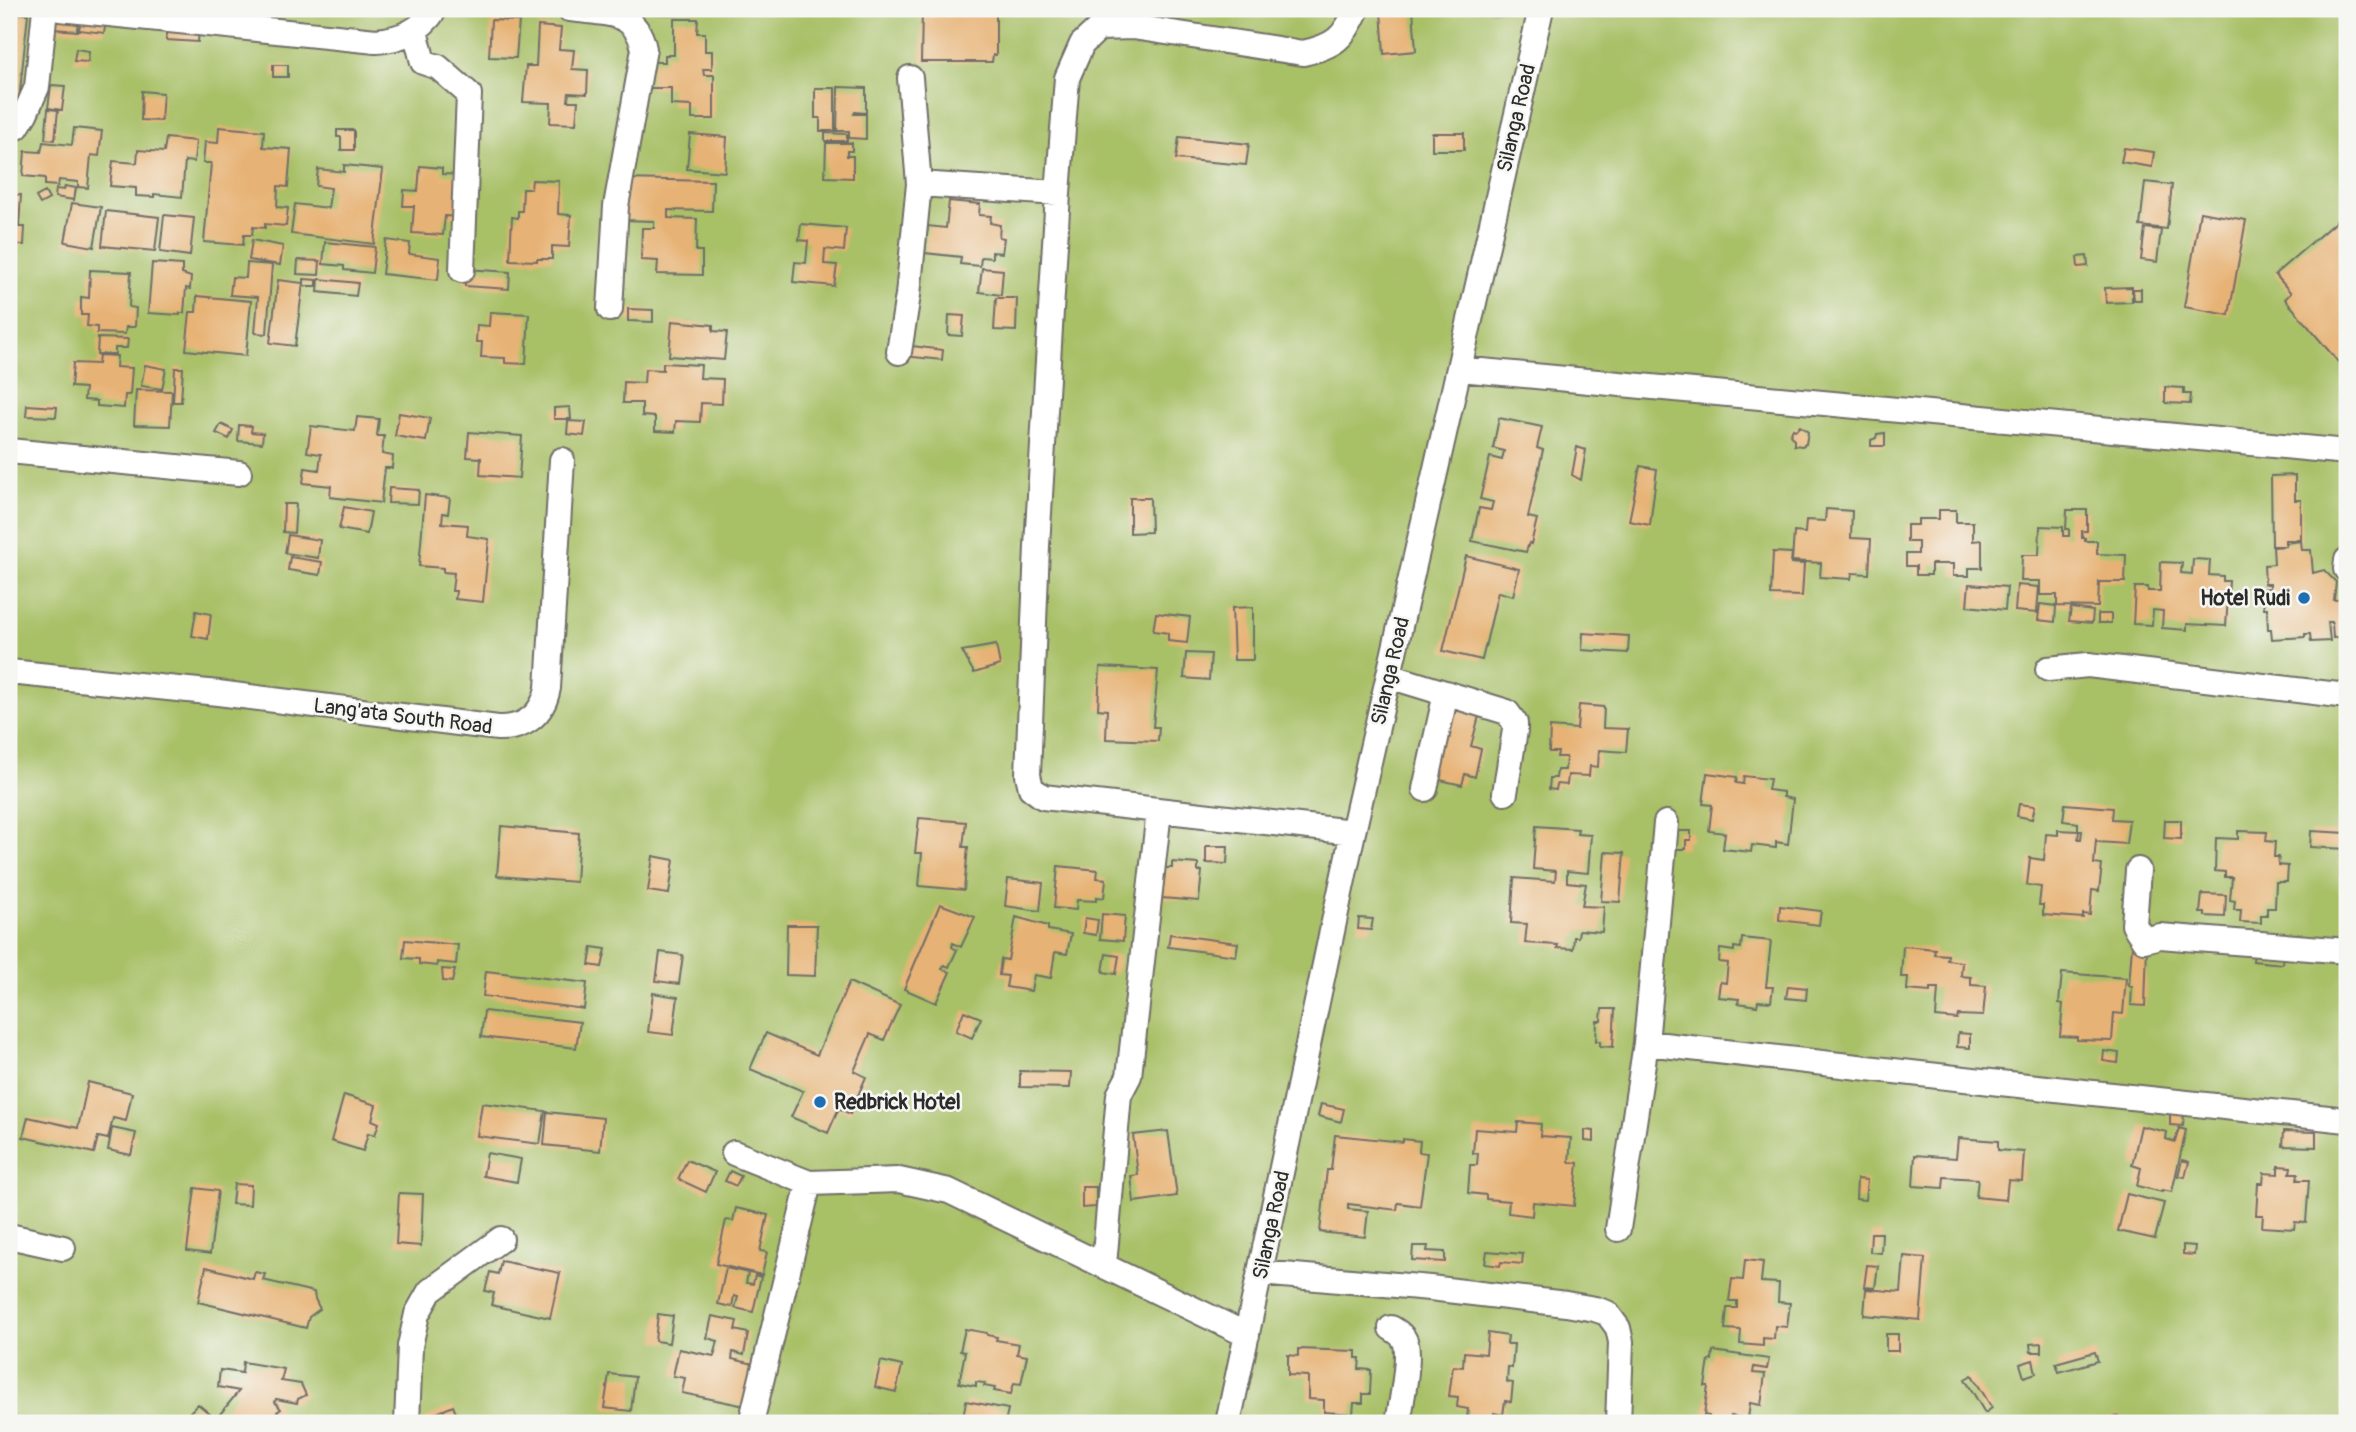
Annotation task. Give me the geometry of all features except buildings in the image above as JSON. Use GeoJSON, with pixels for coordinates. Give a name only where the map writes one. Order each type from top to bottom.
{"type":"FeatureCollection","features":[{"type":"Feature","properties":{"kind":"street"},"geometry":{"type":"LineString","coordinates":[[17,127],[26,114],[37,87],[45,9]]}},
{"type":"Feature","properties":{"kind":"street"},"geometry":{"type":"LineString","coordinates":[[60,9],[376,41],[395,39],[415,31],[429,19],[435,9]]}},
{"type":"Feature","properties":{"kind":"street"},"geometry":{"type":"LineString","coordinates":[[569,9],[628,19],[637,27],[644,49],[616,206],[610,309]]}},
{"type":"Feature","properties":{"kind":"street"},"geometry":{"type":"LineString","coordinates":[[1353,832],[1043,797],[1031,788],[1028,775],[1037,546],[1067,78],[1082,44],[1099,28],[1132,27],[1303,53],[1325,48],[1347,31],[1357,9]]}},
{"type":"Feature","properties":{"kind":"street","name":"Silanga Road"},"geometry":{"type":"LineString","coordinates":[[1228,1423],[1353,832],[1541,9]]}},
{"type":"Feature","properties":{"kind":"street"},"geometry":{"type":"LineString","coordinates":[[415,31],[423,62],[438,67],[469,93],[462,270]]}},
{"type":"Feature","properties":{"kind":"street"},"geometry":{"type":"LineString","coordinates":[[899,352],[908,295],[919,184],[910,78]]}},
{"type":"Feature","properties":{"kind":"street"},"geometry":{"type":"LineString","coordinates":[[919,184],[1058,193]]}},
{"type":"Feature","properties":{"kind":"street"},"geometry":{"type":"LineString","coordinates":[[1460,369],[2347,452]]}},
{"type":"Feature","properties":{"kind":"street"},"geometry":{"type":"LineString","coordinates":[[9,451],[239,472]]}},
{"type":"Feature","properties":{"kind":"street","name":"Lang'ata South Road"},"geometry":{"type":"LineString","coordinates":[[9,672],[218,693],[498,727],[520,725],[540,711],[548,688],[562,460]]}},
{"type":"Feature","properties":{"kind":"street"},"geometry":{"type":"LineString","coordinates":[[2048,669],[2088,666],[2347,696]]}},
{"type":"Feature","properties":{"kind":"street"},"geometry":{"type":"LineString","coordinates":[[1389,676],[1507,712],[1512,717],[1515,730],[1505,793]]}},
{"type":"Feature","properties":{"kind":"street"},"geometry":{"type":"LineString","coordinates":[[1424,789],[1446,693]]}},
{"type":"Feature","properties":{"kind":"street"},"geometry":{"type":"LineString","coordinates":[[1104,1265],[1119,1095],[1129,1076],[1159,811]]}},
{"type":"Feature","properties":{"kind":"street"},"geometry":{"type":"LineString","coordinates":[[1618,1229],[1646,1043],[1666,823]]}},
{"type":"Feature","properties":{"kind":"street"},"geometry":{"type":"LineString","coordinates":[[2138,870],[2134,925],[2144,940],[2160,936],[2347,951]]}},
{"type":"Feature","properties":{"kind":"street"},"geometry":{"type":"LineString","coordinates":[[1646,1043],[2347,1120]]}},
{"type":"Feature","properties":{"kind":"street"},"geometry":{"type":"LineString","coordinates":[[734,1153],[809,1183],[899,1180],[949,1191],[1247,1335]]}},
{"type":"Feature","properties":{"kind":"street"},"geometry":{"type":"LineString","coordinates":[[751,1423],[809,1183]]}},
{"type":"Feature","properties":{"kind":"street"},"geometry":{"type":"LineString","coordinates":[[9,1236],[62,1248]]}},
{"type":"Feature","properties":{"kind":"street"},"geometry":{"type":"LineString","coordinates":[[407,1423],[410,1346],[417,1314],[430,1291],[500,1239]]}},
{"type":"Feature","properties":{"kind":"street"},"geometry":{"type":"LineString","coordinates":[[1261,1273],[1430,1288],[1595,1308],[1606,1313],[1618,1328],[1621,1342],[1618,1423]]}},
{"type":"Feature","properties":{"kind":"street"},"geometry":{"type":"LineString","coordinates":[[1391,1328],[1401,1334],[1406,1343],[1407,1357],[1398,1423]]}},
{"type":"Feature","properties":{"kind":"green space"},"geometry":{"type":"Polygon","coordinates":[[[9,9],[2347,9],[2347,1423],[9,1423],[9,9]]]}},
{"type":"Feature","properties":{"kind":"place","name":"Hotel Rudi"},"geometry":{"type":"Point","coordinates":[2304,598]}},
{"type":"Feature","properties":{"kind":"place","name":"Redbrick Hotel"},"geometry":{"type":"Point","coordinates":[820,1102]}}]}
